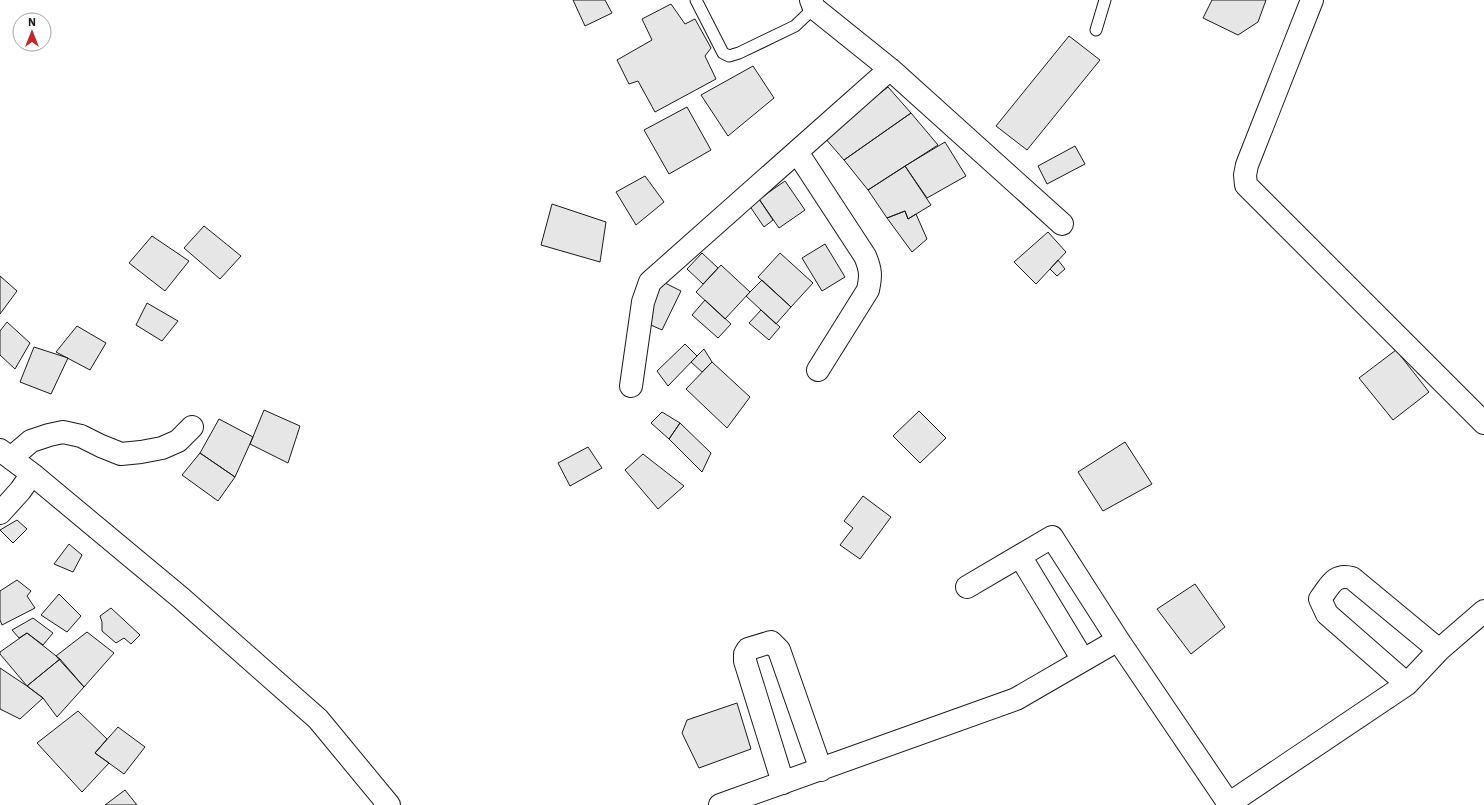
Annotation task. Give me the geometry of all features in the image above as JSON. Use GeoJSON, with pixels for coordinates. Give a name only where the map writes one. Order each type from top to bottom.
{"type":"FeatureCollection","features":[{"type":"Feature","properties":{"kind":"street"},"geometry":{"type":"LineString","coordinates":[[1312,0],[1247,165],[1244,175],[1246,185],[1484,423]]}},
{"type":"Feature","properties":{"kind":"street"},"geometry":{"type":"LineString","coordinates":[[812,4],[890,69],[1062,224]]}},
{"type":"Feature","properties":{"kind":"street"},"geometry":{"type":"LineString","coordinates":[[631,386],[643,302],[650,282],[890,69]]}},
{"type":"Feature","properties":{"kind":"street"},"geometry":{"type":"LineString","coordinates":[[797,152],[865,256],[871,269],[871,279],[868,290],[818,370]]}},
{"type":"Feature","properties":{"kind":"street"},"geometry":{"type":"LineString","coordinates":[[192,427],[178,441],[162,448],[141,452],[121,454],[81,436],[63,432],[49,434],[31,441],[6,454],[181,598],[318,719],[389,805]]}},
{"type":"Feature","properties":{"kind":"street"},"geometry":{"type":"LineString","coordinates":[[0,513],[20,491],[32,474]]}},
{"type":"Feature","properties":{"kind":"street"},"geometry":{"type":"LineString","coordinates":[[966,588],[1052,537],[1118,640],[1228,805],[1407,684],[1439,650],[1484,611]]}},
{"type":"Feature","properties":{"kind":"street"},"geometry":{"type":"LineString","coordinates":[[1020,556],[1083,660]]}},
{"type":"Feature","properties":{"kind":"street"},"geometry":{"type":"LineString","coordinates":[[1407,684],[1327,614],[1320,599],[1335,579],[1344,576],[1352,578],[1439,650]]}},
{"type":"Feature","properties":{"kind":"street"},"geometry":{"type":"LineString","coordinates":[[720,805],[1016,699],[1118,640]]}},
{"type":"Feature","properties":{"kind":"street"},"geometry":{"type":"LineString","coordinates":[[783,783],[745,661],[745,654],[748,649],[771,642],[779,650],[821,770]]}},
{"type":"Feature","properties":{"kind":"lane"},"geometry":{"type":"LineString","coordinates":[[696,0],[723,53],[729,56],[739,53],[795,26],[812,4]]}},
{"type":"Feature","properties":{"kind":"lane"},"geometry":{"type":"LineString","coordinates":[[1096,30],[1105,0]]}},
{"type":"Feature","properties":{"kind":"building"},"geometry":{"type":"Polygon","coordinates":[[[573,0],[605,0],[612,13],[585,26],[573,0]]]}},
{"type":"Feature","properties":{"kind":"building"},"geometry":{"type":"Polygon","coordinates":[[[1212,0],[1266,0],[1258,22],[1238,35],[1203,18],[1212,0]]]}},
{"type":"Feature","properties":{"kind":"building"},"geometry":{"type":"Polygon","coordinates":[[[671,4],[685,24],[695,19],[711,48],[705,56],[716,79],[655,112],[638,81],[629,84],[617,60],[652,40],[642,19],[671,4]]]}},
{"type":"Feature","properties":{"kind":"building"},"geometry":{"type":"Polygon","coordinates":[[[1069,36],[1100,60],[1027,150],[996,126],[1069,36]]]}},
{"type":"Feature","properties":{"kind":"building"},"geometry":{"type":"Polygon","coordinates":[[[753,66],[774,98],[728,136],[701,95],[753,66]]]}},
{"type":"Feature","properties":{"kind":"building"},"geometry":{"type":"Polygon","coordinates":[[[888,87],[911,113],[844,160],[824,137],[888,87]]]}},
{"type":"Feature","properties":{"kind":"building"},"geometry":{"type":"Polygon","coordinates":[[[687,107],[711,150],[669,174],[644,130],[687,107]]]}},
{"type":"Feature","properties":{"kind":"building"},"geometry":{"type":"Polygon","coordinates":[[[911,113],[938,145],[868,190],[844,160],[911,113]]]}},
{"type":"Feature","properties":{"kind":"building"},"geometry":{"type":"Polygon","coordinates":[[[945,142],[966,176],[927,198],[905,166],[945,142]]]}},
{"type":"Feature","properties":{"kind":"building"},"geometry":{"type":"Polygon","coordinates":[[[1075,146],[1085,164],[1047,184],[1038,166],[1075,146]]]}},
{"type":"Feature","properties":{"kind":"building"},"geometry":{"type":"Polygon","coordinates":[[[905,166],[931,205],[908,219],[905,211],[887,218],[868,190],[905,166]]]}},
{"type":"Feature","properties":{"kind":"building"},"geometry":{"type":"Polygon","coordinates":[[[645,176],[664,202],[636,225],[616,192],[645,176]]]}},
{"type":"Feature","properties":{"kind":"building"},"geometry":{"type":"Polygon","coordinates":[[[785,181],[805,210],[779,228],[759,199],[785,181]]]}},
{"type":"Feature","properties":{"kind":"building"},"geometry":{"type":"Polygon","coordinates":[[[759,199],[773,220],[764,227],[749,205],[759,199]]]}},
{"type":"Feature","properties":{"kind":"building"},"geometry":{"type":"Polygon","coordinates":[[[552,204],[606,222],[600,262],[541,245],[552,204]]]}},
{"type":"Feature","properties":{"kind":"building"},"geometry":{"type":"Polygon","coordinates":[[[905,211],[908,219],[916,214],[927,239],[912,252],[887,218],[905,211]]]}},
{"type":"Feature","properties":{"kind":"building"},"geometry":{"type":"Polygon","coordinates":[[[204,226],[241,256],[220,279],[184,248],[204,226]]]}},
{"type":"Feature","properties":{"kind":"building"},"geometry":{"type":"Polygon","coordinates":[[[1048,232],[1066,252],[1036,284],[1014,262],[1048,232]]]}},
{"type":"Feature","properties":{"kind":"building"},"geometry":{"type":"Polygon","coordinates":[[[152,236],[189,261],[165,291],[129,263],[152,236]]]}},
{"type":"Feature","properties":{"kind":"building"},"geometry":{"type":"Polygon","coordinates":[[[825,244],[845,277],[822,291],[802,258],[825,244]]]}},
{"type":"Feature","properties":{"kind":"building"},"geometry":{"type":"Polygon","coordinates":[[[702,253],[718,268],[703,284],[687,269],[702,253]]]}},
{"type":"Feature","properties":{"kind":"building"},"geometry":{"type":"Polygon","coordinates":[[[780,253],[813,283],[791,307],[758,277],[780,253]]]}},
{"type":"Feature","properties":{"kind":"building"},"geometry":{"type":"Polygon","coordinates":[[[1058,260],[1065,269],[1057,276],[1050,269],[1058,260]]]}},
{"type":"Feature","properties":{"kind":"building"},"geometry":{"type":"Polygon","coordinates":[[[721,265],[750,292],[725,319],[696,292],[721,265]]]}},
{"type":"Feature","properties":{"kind":"building"},"geometry":{"type":"Polygon","coordinates":[[[0,276],[17,291],[0,314],[0,276]]]}},
{"type":"Feature","properties":{"kind":"building"},"geometry":{"type":"Polygon","coordinates":[[[762,280],[791,307],[776,324],[746,296],[762,280]]]}},
{"type":"Feature","properties":{"kind":"building"},"geometry":{"type":"Polygon","coordinates":[[[661,281],[681,291],[662,330],[642,321],[661,281]]]}},
{"type":"Feature","properties":{"kind":"building"},"geometry":{"type":"Polygon","coordinates":[[[705,300],[731,324],[718,338],[692,315],[705,300]]]}},
{"type":"Feature","properties":{"kind":"building"},"geometry":{"type":"Polygon","coordinates":[[[147,303],[178,321],[162,341],[136,325],[147,303]]]}},
{"type":"Feature","properties":{"kind":"building"},"geometry":{"type":"Polygon","coordinates":[[[761,310],[780,327],[769,340],[749,323],[761,310]]]}},
{"type":"Feature","properties":{"kind":"building"},"geometry":{"type":"Polygon","coordinates":[[[7,322],[30,343],[15,369],[0,355],[0,331],[7,322]]]}},
{"type":"Feature","properties":{"kind":"building"},"geometry":{"type":"Polygon","coordinates":[[[77,326],[106,343],[90,370],[56,352],[77,326]]]}},
{"type":"Feature","properties":{"kind":"building"},"geometry":{"type":"Polygon","coordinates":[[[685,344],[697,356],[668,386],[657,371],[685,344]]]}},
{"type":"Feature","properties":{"kind":"building"},"geometry":{"type":"Polygon","coordinates":[[[34,347],[68,358],[51,394],[20,382],[34,347]]]}},
{"type":"Feature","properties":{"kind":"building"},"geometry":{"type":"Polygon","coordinates":[[[704,349],[712,362],[702,372],[691,362],[704,349]]]}},
{"type":"Feature","properties":{"kind":"building"},"geometry":{"type":"Polygon","coordinates":[[[1396,350],[1429,392],[1393,420],[1359,378],[1396,350]]]}},
{"type":"Feature","properties":{"kind":"building"},"geometry":{"type":"Polygon","coordinates":[[[712,362],[750,397],[727,428],[686,389],[712,362]]]}},
{"type":"Feature","properties":{"kind":"building"},"geometry":{"type":"Polygon","coordinates":[[[264,410],[300,426],[288,463],[250,444],[264,410]]]}},
{"type":"Feature","properties":{"kind":"building"},"geometry":{"type":"Polygon","coordinates":[[[919,411],[946,438],[920,463],[893,436],[919,411]]]}},
{"type":"Feature","properties":{"kind":"building"},"geometry":{"type":"Polygon","coordinates":[[[662,412],[680,423],[669,439],[651,423],[662,412]]]}},
{"type":"Feature","properties":{"kind":"building"},"geometry":{"type":"Polygon","coordinates":[[[219,419],[253,437],[235,477],[200,453],[219,419]]]}},
{"type":"Feature","properties":{"kind":"building"},"geometry":{"type":"Polygon","coordinates":[[[680,423],[711,453],[702,472],[669,439],[680,423]]]}},
{"type":"Feature","properties":{"kind":"building"},"geometry":{"type":"Polygon","coordinates":[[[1125,442],[1152,484],[1103,511],[1078,472],[1125,442]]]}},
{"type":"Feature","properties":{"kind":"building"},"geometry":{"type":"Polygon","coordinates":[[[588,447],[602,468],[570,486],[558,463],[588,447]]]}},
{"type":"Feature","properties":{"kind":"building"},"geometry":{"type":"Polygon","coordinates":[[[200,453],[235,477],[218,501],[182,475],[200,453]]]}},
{"type":"Feature","properties":{"kind":"building"},"geometry":{"type":"Polygon","coordinates":[[[643,454],[684,486],[658,509],[625,470],[643,454]]]}},
{"type":"Feature","properties":{"kind":"building"},"geometry":{"type":"Polygon","coordinates":[[[863,496],[891,517],[860,559],[840,545],[853,528],[844,521],[863,496]]]}},
{"type":"Feature","properties":{"kind":"building"},"geometry":{"type":"Polygon","coordinates":[[[17,520],[27,529],[13,543],[0,530],[17,520]]]}},
{"type":"Feature","properties":{"kind":"building"},"geometry":{"type":"Polygon","coordinates":[[[69,544],[82,555],[73,572],[54,564],[69,544]]]}},
{"type":"Feature","properties":{"kind":"building"},"geometry":{"type":"Polygon","coordinates":[[[17,580],[31,591],[27,596],[35,608],[2,625],[0,620],[0,591],[17,580]]]}},
{"type":"Feature","properties":{"kind":"building"},"geometry":{"type":"Polygon","coordinates":[[[1195,584],[1225,627],[1191,654],[1157,609],[1195,584]]]}},
{"type":"Feature","properties":{"kind":"building"},"geometry":{"type":"Polygon","coordinates":[[[59,594],[81,616],[67,632],[41,615],[59,594]]]}},
{"type":"Feature","properties":{"kind":"building"},"geometry":{"type":"Polygon","coordinates":[[[111,608],[140,635],[131,644],[124,638],[116,643],[102,631],[100,616],[111,608]]]}},
{"type":"Feature","properties":{"kind":"building"},"geometry":{"type":"Polygon","coordinates":[[[33,618],[53,633],[43,645],[27,633],[19,638],[12,630],[33,618]]]}},
{"type":"Feature","properties":{"kind":"building"},"geometry":{"type":"Polygon","coordinates":[[[87,632],[114,653],[84,687],[56,656],[87,632]]]}},
{"type":"Feature","properties":{"kind":"building"},"geometry":{"type":"Polygon","coordinates":[[[27,633],[60,659],[27,686],[0,654],[0,652],[27,633]]]}},
{"type":"Feature","properties":{"kind":"building"},"geometry":{"type":"Polygon","coordinates":[[[60,659],[84,687],[57,717],[43,698],[27,686],[60,659]]]}},
{"type":"Feature","properties":{"kind":"building"},"geometry":{"type":"Polygon","coordinates":[[[0,668],[43,698],[20,719],[0,709],[0,668]]]}},
{"type":"Feature","properties":{"kind":"building"},"geometry":{"type":"Polygon","coordinates":[[[737,703],[751,749],[699,768],[682,733],[687,720],[737,703]]]}},
{"type":"Feature","properties":{"kind":"building"},"geometry":{"type":"Polygon","coordinates":[[[78,711],[107,739],[95,753],[109,763],[82,792],[37,743],[78,711]]]}},
{"type":"Feature","properties":{"kind":"building"},"geometry":{"type":"Polygon","coordinates":[[[118,727],[145,747],[124,774],[95,753],[118,727]]]}},
{"type":"Feature","properties":{"kind":"building"},"geometry":{"type":"Polygon","coordinates":[[[125,790],[137,805],[105,805],[125,790]]]}}]}
